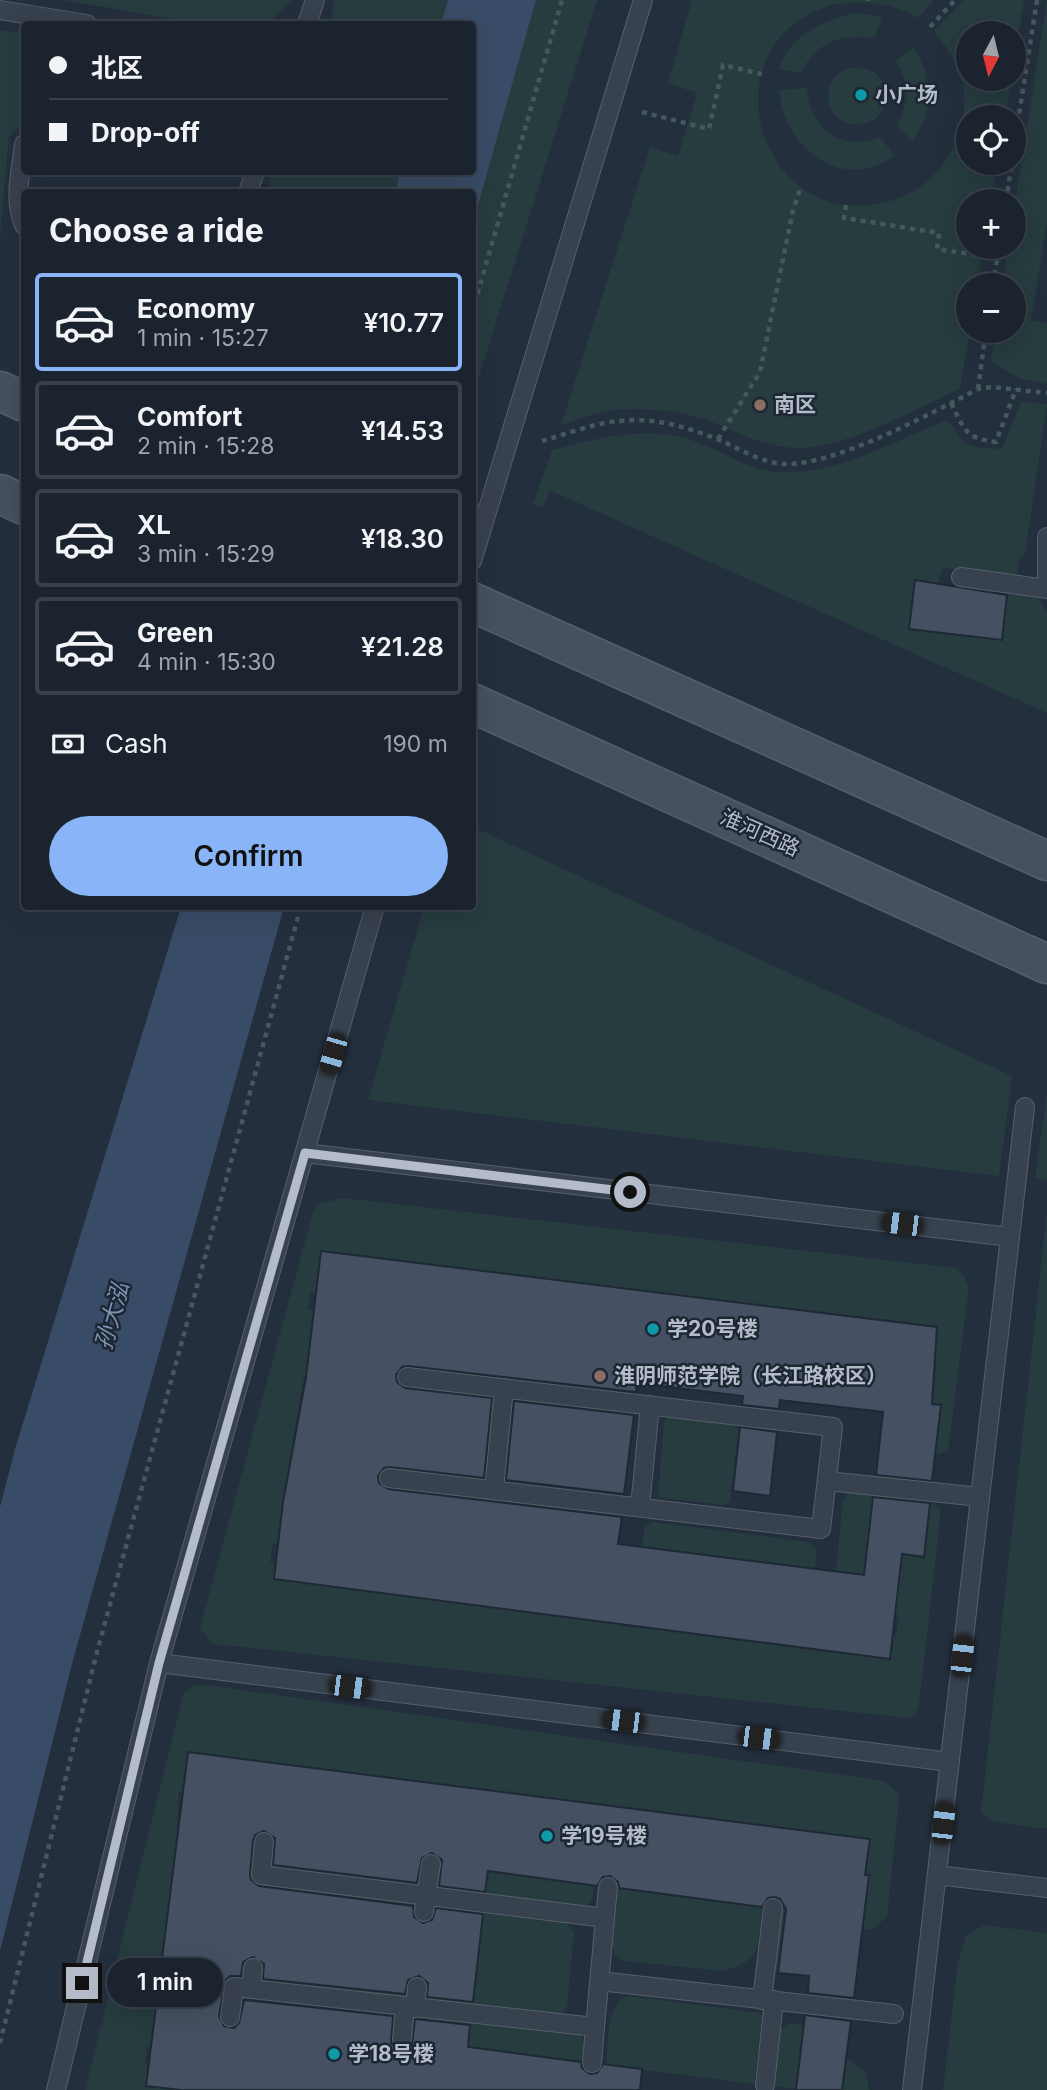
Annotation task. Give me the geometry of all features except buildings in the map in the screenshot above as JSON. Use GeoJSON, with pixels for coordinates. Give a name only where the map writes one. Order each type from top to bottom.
{"type":"FeatureCollection","features":[{"type":"Feature","properties":{"kind":"main road"},"geometry":{"type":"LineString","coordinates":[[0,391],[21,401]]}},
{"type":"Feature","properties":{"kind":"main road"},"geometry":{"type":"LineString","coordinates":[[0,494],[21,504]]}},
{"type":"Feature","properties":{"kind":"main road"},"geometry":{"type":"LineString","coordinates":[[476,604],[1047,860]]}},
{"type":"Feature","properties":{"kind":"main road","name":"淮河西路"},"geometry":{"type":"LineString","coordinates":[[477,705],[1047,964]]}},
{"type":"Feature","properties":{"kind":"lane"},"geometry":{"type":"LineString","coordinates":[[307,21],[315,0]]}},
{"type":"Feature","properties":{"kind":"lane"},"geometry":{"type":"LineString","coordinates":[[476,547],[643,0]]}},
{"type":"Feature","properties":{"kind":"lane"},"geometry":{"type":"LineString","coordinates":[[0,10],[68,21]]}},
{"type":"Feature","properties":{"kind":"lane"},"geometry":{"type":"LineString","coordinates":[[21,167],[18,190],[21,217]]}},
{"type":"Feature","properties":{"kind":"lane"},"geometry":{"type":"LineString","coordinates":[[1047,537],[1047,576]]}},
{"type":"Feature","properties":{"kind":"lane"},"geometry":{"type":"LineString","coordinates":[[961,577],[1047,589]]}},
{"type":"Feature","properties":{"kind":"lane"},"geometry":{"type":"LineString","coordinates":[[56,2090],[159,1663],[374,910]]}},
{"type":"Feature","properties":{"kind":"lane"},"geometry":{"type":"LineString","coordinates":[[912,2090],[1025,1107]]}},
{"type":"Feature","properties":{"kind":"lane"},"geometry":{"type":"LineString","coordinates":[[305,1153],[1010,1237]]}},
{"type":"Feature","properties":{"kind":"lane"},"geometry":{"type":"LineString","coordinates":[[388,1478],[821,1529],[833,1427],[407,1377]]}},
{"type":"Feature","properties":{"kind":"lane"},"geometry":{"type":"LineString","coordinates":[[494,1490],[504,1388]]}},
{"type":"Feature","properties":{"kind":"lane"},"geometry":{"type":"LineString","coordinates":[[640,1507],[650,1405]]}},
{"type":"Feature","properties":{"kind":"lane"},"geometry":{"type":"LineString","coordinates":[[827,1481],[981,1497]]}},
{"type":"Feature","properties":{"kind":"lane"},"geometry":{"type":"LineString","coordinates":[[159,1663],[950,1762]]}},
{"type":"Feature","properties":{"kind":"lane"},"geometry":{"type":"LineString","coordinates":[[264,1842],[260,1884],[426,1904],[605,1918]]}},
{"type":"Feature","properties":{"kind":"lane"},"geometry":{"type":"LineString","coordinates":[[426,1904],[431,1864]]}},
{"type":"Feature","properties":{"kind":"lane"},"geometry":{"type":"LineString","coordinates":[[937,1875],[1047,1888]]}},
{"type":"Feature","properties":{"kind":"lane"},"geometry":{"type":"LineString","coordinates":[[592,2063],[608,1887]]}},
{"type":"Feature","properties":{"kind":"lane"},"geometry":{"type":"LineString","coordinates":[[765,2085],[773,1908]]}},
{"type":"Feature","properties":{"kind":"lane"},"geometry":{"type":"LineString","coordinates":[[251,1989],[253,1968]]}},
{"type":"Feature","properties":{"kind":"lane"},"geometry":{"type":"LineString","coordinates":[[599,1981],[894,2014]]}},
{"type":"Feature","properties":{"kind":"lane"},"geometry":{"type":"LineString","coordinates":[[230,2017],[234,1987],[595,2027]]}},
{"type":"Feature","properties":{"kind":"lane"},"geometry":{"type":"LineString","coordinates":[[402,2039],[417,1987]]}},
{"type":"Feature","properties":{"kind":"path"},"geometry":{"type":"LineString","coordinates":[[476,299],[562,0]]}},
{"type":"Feature","properties":{"kind":"path"},"geometry":{"type":"LineString","coordinates":[[930,27],[955,0]]}},
{"type":"Feature","properties":{"kind":"path"},"geometry":{"type":"LineString","coordinates":[[1021,105],[1037,0]]}},
{"type":"Feature","properties":{"kind":"path"},"geometry":{"type":"LineString","coordinates":[[642,112],[709,129],[723,65],[762,74]]}},
{"type":"Feature","properties":{"kind":"path"},"geometry":{"type":"LineString","coordinates":[[718,439],[760,372],[793,210],[801,187]]}},
{"type":"Feature","properties":{"kind":"path"},"geometry":{"type":"LineString","coordinates":[[846,205],[844,218],[939,233],[937,249],[956,252]]}},
{"type":"Feature","properties":{"kind":"path"},"geometry":{"type":"LineString","coordinates":[[978,389],[984,343]]}},
{"type":"Feature","properties":{"kind":"path"},"geometry":{"type":"LineString","coordinates":[[542,441],[619,421],[673,423],[718,439],[761,460],[789,464],[818,459],[876,439],[978,389],[991,387],[1047,393]]}},
{"type":"Feature","properties":{"kind":"path"},"geometry":{"type":"LineString","coordinates":[[951,403],[967,434],[977,440],[996,442],[1016,389]]}},
{"type":"Feature","properties":{"kind":"path"},"geometry":{"type":"LineString","coordinates":[[0,2043],[97,1652],[300,910]]}},
{"type":"Feature","properties":{"kind":"green space"},"geometry":{"type":"Polygon","coordinates":[[[63,0],[291,0],[272,21],[184,21],[63,0]]]}},
{"type":"Feature","properties":{"kind":"green space"},"geometry":{"type":"Polygon","coordinates":[[[335,0],[448,0],[442,21],[330,21],[335,0]]]}},
{"type":"Feature","properties":{"kind":"green space"},"geometry":{"type":"Polygon","coordinates":[[[536,0],[597,0],[476,386],[476,212],[536,0]]]}},
{"type":"Feature","properties":{"kind":"green space"},"geometry":{"type":"Polygon","coordinates":[[[692,0],[934,0],[918,18],[887,6],[854,3],[832,5],[792,26],[767,57],[758,94],[763,132],[780,166],[807,192],[845,205],[890,201],[908,194],[938,171],[956,142],[956,175],[995,175],[993,189],[956,189],[956,259],[982,259],[979,273],[956,273],[956,343],[968,343],[960,389],[860,434],[819,446],[800,448],[762,442],[703,419],[658,410],[613,410],[561,425],[650,147],[678,156],[697,93],[668,83],[692,0]]]}},
{"type":"Feature","properties":{"kind":"green space"},"geometry":{"type":"Polygon","coordinates":[[[964,0],[1024,0],[1020,21],[956,21],[956,64],[934,31],[964,0]]]}},
{"type":"Feature","properties":{"kind":"green space"},"geometry":{"type":"Polygon","coordinates":[[[1047,0],[1047,223],[1031,320],[1047,324],[1047,384],[1021,379],[991,362],[993,343],[1026,343],[1026,273],[1004,273],[1006,259],[1026,259],[1026,189],[1017,189],[1019,175],[1026,175],[1026,133],[1047,0]]]}},
{"type":"Feature","properties":{"kind":"green space"},"geometry":{"type":"Polygon","coordinates":[[[857,13],[882,17],[875,38],[841,38],[832,42],[814,53],[801,73],[779,69],[791,47],[810,30],[857,13]]]}},
{"type":"Feature","properties":{"kind":"green space"},"geometry":{"type":"Polygon","coordinates":[[[0,30],[21,34],[21,130],[16,129],[9,137],[0,237],[0,30]]]}},
{"type":"Feature","properties":{"kind":"green space"},"geometry":{"type":"Polygon","coordinates":[[[913,47],[925,70],[929,94],[925,119],[912,141],[897,125],[906,101],[906,85],[896,61],[913,47]]]}},
{"type":"Feature","properties":{"kind":"green space"},"geometry":{"type":"Polygon","coordinates":[[[857,67],[868,69],[881,80],[886,96],[884,107],[873,120],[857,125],[846,123],[833,112],[828,96],[830,85],[841,72],[857,67]]]}},
{"type":"Feature","properties":{"kind":"green space"},"geometry":{"type":"Polygon","coordinates":[[[807,88],[814,114],[830,134],[853,142],[880,137],[895,156],[875,166],[855,170],[836,167],[819,159],[804,147],[792,130],[783,111],[779,90],[807,88]]]}},
{"type":"Feature","properties":{"kind":"green space"},"geometry":{"type":"Polygon","coordinates":[[[963,91],[1009,91],[1007,105],[964,105],[963,91]]]}},
{"type":"Feature","properties":{"kind":"green space"},"geometry":{"type":"Polygon","coordinates":[[[271,175],[399,175],[395,189],[269,189],[271,175]]]}},
{"type":"Feature","properties":{"kind":"green space"},"geometry":{"type":"Polygon","coordinates":[[[1021,402],[1047,404],[1025,555],[1020,557],[1017,578],[943,567],[938,583],[915,581],[909,629],[1002,640],[1008,591],[1038,597],[1047,612],[1047,713],[549,490],[543,508],[533,504],[552,450],[587,441],[622,435],[676,436],[757,468],[801,472],[844,463],[946,421],[969,445],[1002,449],[1021,402]]]}},
{"type":"Feature","properties":{"kind":"green space"},"geometry":{"type":"Polygon","coordinates":[[[476,828],[1012,1076],[999,1176],[368,1100],[423,910],[476,910],[476,828]]]}},
{"type":"Feature","properties":{"kind":"green space"},"geometry":{"type":"Polygon","coordinates":[[[1047,1093],[1047,1180],[1035,1178],[1047,1093]]]}},
{"type":"Feature","properties":{"kind":"green space"},"geometry":{"type":"Polygon","coordinates":[[[343,1198],[956,1268],[969,1287],[948,1451],[935,1455],[941,1405],[928,1404],[930,1386],[934,1386],[936,1364],[933,1363],[937,1327],[321,1251],[316,1293],[310,1293],[308,1310],[314,1311],[312,1327],[340,1331],[381,1385],[304,1376],[292,1447],[375,1458],[278,1543],[273,1543],[270,1562],[359,1584],[359,1591],[452,1596],[451,1603],[482,1606],[483,1601],[528,1606],[528,1613],[576,1619],[577,1613],[621,1619],[621,1626],[656,1630],[657,1623],[696,1628],[696,1635],[744,1641],[745,1634],[790,1640],[790,1647],[817,1650],[819,1644],[863,1649],[862,1656],[889,1659],[899,1616],[895,1615],[899,1579],[836,1571],[843,1500],[851,1490],[873,1492],[867,1551],[923,1557],[930,1503],[938,1506],[941,1511],[916,1713],[909,1718],[213,1644],[200,1628],[313,1212],[318,1204],[343,1198]]]}},
{"type":"Feature","properties":{"kind":"green space"},"geometry":{"type":"Polygon","coordinates":[[[1047,1211],[1047,1829],[994,1822],[981,1813],[1047,1211]]]}},
{"type":"Feature","properties":{"kind":"green space"},"geometry":{"type":"Polygon","coordinates":[[[670,1414],[730,1421],[739,1430],[730,1502],[725,1505],[662,1498],[658,1495],[664,1421],[670,1414]]]}},
{"type":"Feature","properties":{"kind":"green space"},"geometry":{"type":"Polygon","coordinates":[[[653,1522],[809,1542],[817,1549],[815,1569],[642,1547],[645,1527],[653,1522]]]}},
{"type":"Feature","properties":{"kind":"green space"},"geometry":{"type":"Polygon","coordinates":[[[194,1685],[206,1685],[885,1781],[897,1792],[899,1799],[887,1917],[871,1930],[784,1921],[778,1973],[772,1966],[778,1908],[788,1910],[868,1875],[865,1875],[869,1839],[188,1753],[183,1792],[179,1792],[177,1830],[200,1833],[247,1882],[565,1921],[574,1932],[567,2007],[559,2016],[223,1975],[219,2016],[156,2008],[151,2047],[147,2047],[145,2064],[148,2064],[146,2086],[216,2090],[85,2090],[183,1695],[194,1685]],[[171,1882],[162,1958],[473,1994],[482,1919],[171,1882]]]}},
{"type":"Feature","properties":{"kind":"green space"},"geometry":{"type":"Polygon","coordinates":[[[453,1860],[595,1885],[591,1902],[584,1907],[448,1891],[441,1883],[453,1860]]]}},
{"type":"Feature","properties":{"kind":"green space"},"geometry":{"type":"Polygon","coordinates":[[[627,1883],[762,1907],[757,1949],[746,1962],[723,1971],[624,1961],[615,1955],[612,1946],[617,1888],[626,1889],[627,1883]]]}},
{"type":"Feature","properties":{"kind":"green space"},"geometry":{"type":"Polygon","coordinates":[[[985,1925],[1047,1933],[1047,2090],[943,2090],[958,1962],[966,1935],[985,1925]]]}},
{"type":"Feature","properties":{"kind":"green space"},"geometry":{"type":"Polygon","coordinates":[[[628,1996],[760,2013],[762,2016],[754,2084],[606,2065],[612,2015],[615,2007],[628,1996]]]}},
{"type":"Feature","properties":{"kind":"green space"},"geometry":{"type":"Polygon","coordinates":[[[421,2016],[580,2035],[585,2041],[583,2062],[412,2040],[416,2018],[421,2016]]]}},
{"type":"Feature","properties":{"kind":"green space"},"geometry":{"type":"Polygon","coordinates":[[[790,2023],[804,2025],[801,2051],[846,2056],[867,2074],[869,2090],[807,2090],[773,2086],[780,2030],[790,2023]]]}},
{"type":"Feature","properties":{"kind":"water"},"geometry":{"type":"Polygon","coordinates":[[[448,0],[536,0],[476,212],[476,189],[396,189],[399,175],[476,175],[476,21],[442,21],[448,0]]]}},
{"type":"Feature","properties":{"kind":"water","name":"孙大泓"},"geometry":{"type":"Polygon","coordinates":[[[180,910],[283,910],[73,1660],[0,1951],[0,1507],[16,1446],[180,910]]]}},
{"type":"Feature","properties":{"kind":"place","name":"小广场"},"geometry":{"type":"Point","coordinates":[861,95]}},
{"type":"Feature","properties":{"kind":"place","name":"南区"},"geometry":{"type":"Point","coordinates":[760,405]}},
{"type":"Feature","properties":{"kind":"place","name":"学20号楼"},"geometry":{"type":"Point","coordinates":[653,1329]}},
{"type":"Feature","properties":{"kind":"place","name":"淮阴师范学院（长江路校区）"},"geometry":{"type":"Point","coordinates":[600,1376]}},
{"type":"Feature","properties":{"kind":"place","name":"学19号楼"},"geometry":{"type":"Point","coordinates":[547,1836]}},
{"type":"Feature","properties":{"kind":"place","name":"学18号楼"},"geometry":{"type":"Point","coordinates":[334,2054]}},
{"type":"Feature","properties":{"kind":"route"},"geometry":{"type":"LineString","coordinates":[[82,1983],[159,1663],[305,1153],[630,1192]]}}]}
